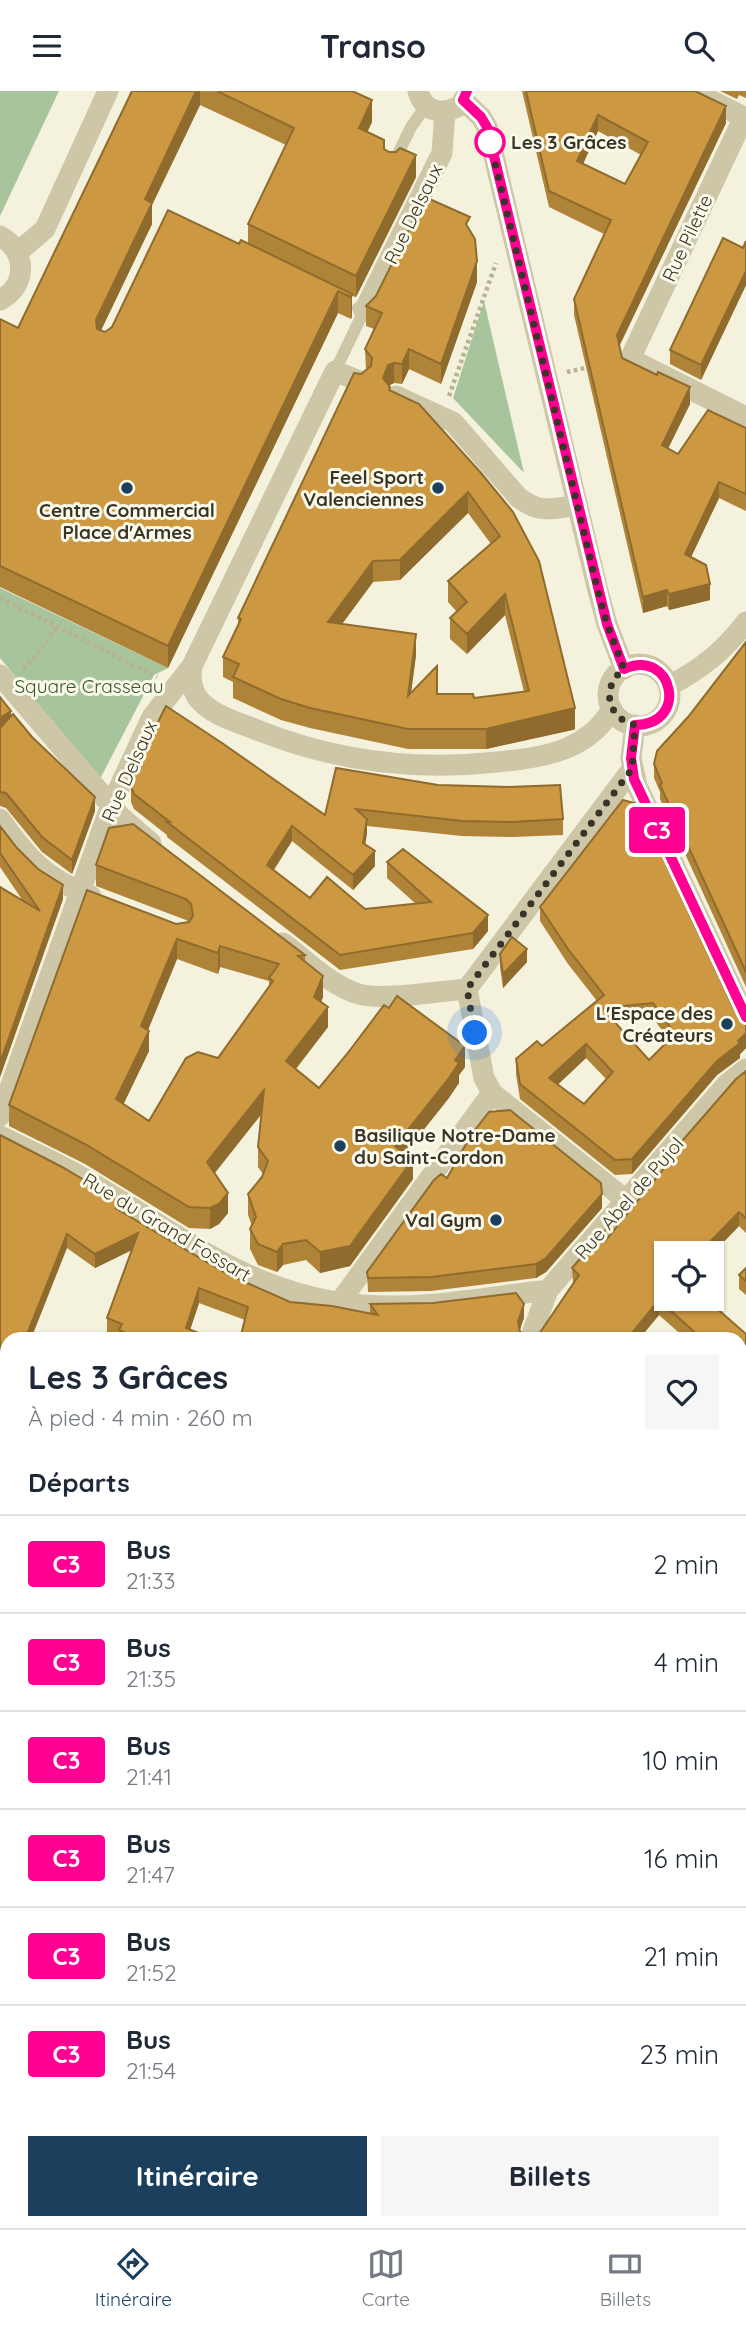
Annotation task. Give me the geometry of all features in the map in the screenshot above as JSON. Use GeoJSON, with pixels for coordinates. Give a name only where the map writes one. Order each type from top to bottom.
{"type":"FeatureCollection","features":[{"type":"Feature","properties":{"kind":"street"},"geometry":{"type":"LineString","coordinates":[[18,252],[45,229],[108,91]]}},
{"type":"Feature","properties":{"kind":"street"},"geometry":{"type":"LineString","coordinates":[[692,91],[745,118]]}},
{"type":"Feature","properties":{"kind":"street"},"geometry":{"type":"LineString","coordinates":[[430,103],[457,107],[465,95],[487,127],[603,612],[624,669]]}},
{"type":"Feature","properties":{"kind":"street","name":"Rue Delsaux"},"geometry":{"type":"LineString","coordinates":[[358,308],[442,153],[430,103]]}},
{"type":"Feature","properties":{"kind":"street","name":"Rue Pilette"},"geometry":{"type":"LineString","coordinates":[[630,359],[745,118]]}},
{"type":"Feature","properties":{"kind":"street"},"geometry":{"type":"LineString","coordinates":[[0,236],[8,240],[18,252],[22,266],[19,280],[11,292],[0,300]]}},
{"type":"Feature","properties":{"kind":"street"},"geometry":{"type":"LineString","coordinates":[[630,359],[746,417]]}},
{"type":"Feature","properties":{"kind":"street"},"geometry":{"type":"LineString","coordinates":[[335,371],[359,381]]}},
{"type":"Feature","properties":{"kind":"street","name":"Rue Delsaux"},"geometry":{"type":"LineString","coordinates":[[0,1116],[111,805],[152,717],[192,666],[335,371]]}},
{"type":"Feature","properties":{"kind":"street"},"geometry":{"type":"LineString","coordinates":[[396,395],[442,416],[460,429],[527,504],[537,509],[577,505]]}},
{"type":"Feature","properties":{"kind":"street"},"geometry":{"type":"LineString","coordinates":[[668,686],[712,660],[746,622]]}},
{"type":"Feature","properties":{"kind":"street"},"geometry":{"type":"LineString","coordinates":[[636,665],[649,666],[663,675],[668,686],[670,699],[663,715],[652,723],[635,725],[623,721],[612,709],[610,688],[615,677],[624,669],[636,665]]}},
{"type":"Feature","properties":{"kind":"street"},"geometry":{"type":"LineString","coordinates":[[192,666],[191,681],[197,697],[224,717],[281,740],[315,750],[395,764],[459,766],[544,755],[571,746],[594,733],[612,709]]}},
{"type":"Feature","properties":{"kind":"street"},"geometry":{"type":"LineString","coordinates":[[0,675],[111,805],[132,827],[165,854]]}},
{"type":"Feature","properties":{"kind":"street"},"geometry":{"type":"LineString","coordinates":[[635,725],[632,769],[640,794],[746,1017]]}},
{"type":"Feature","properties":{"kind":"street"},"geometry":{"type":"LineString","coordinates":[[627,1201],[492,1093],[484,1078],[467,989],[632,769]]}},
{"type":"Feature","properties":{"kind":"street"},"geometry":{"type":"LineString","coordinates":[[0,819],[36,865],[53,878],[105,902]]}},
{"type":"Feature","properties":{"kind":"street"},"geometry":{"type":"LineString","coordinates":[[264,928],[340,986],[368,996],[467,989]]}},
{"type":"Feature","properties":{"kind":"street","name":"Rue Abel de Pujol"},"geometry":{"type":"LineString","coordinates":[[533,1332],[548,1290],[727,1084],[746,1069]]}},
{"type":"Feature","properties":{"kind":"street"},"geometry":{"type":"LineString","coordinates":[[339,1303],[492,1093]]}},
{"type":"Feature","properties":{"kind":"street","name":"Rue du Grand Fossart"},"geometry":{"type":"LineString","coordinates":[[0,1136],[74,1173],[239,1271],[276,1288],[339,1303],[401,1306],[548,1290]]}},
{"type":"Feature","properties":{"kind":"lane"},"geometry":{"type":"LineString","coordinates":[[392,166],[411,127],[430,103]]}},
{"type":"Feature","properties":{"kind":"lane"},"geometry":{"type":"LineString","coordinates":[[335,371],[358,308]]}},
{"type":"Feature","properties":{"kind":"path"},"geometry":{"type":"LineString","coordinates":[[442,416],[496,261]]}},
{"type":"Feature","properties":{"kind":"path"},"geometry":{"type":"LineString","coordinates":[[546,377],[630,359]]}},
{"type":"Feature","properties":{"kind":"path"},"geometry":{"type":"LineString","coordinates":[[0,599],[154,675]]}},
{"type":"Feature","properties":{"kind":"path"},"geometry":{"type":"LineString","coordinates":[[25,666],[38,654],[57,626]]}},
{"type":"Feature","properties":{"kind":"green space"},"geometry":{"type":"Polygon","coordinates":[[[0,91],[59,91],[0,216],[0,91]]]}},
{"type":"Feature","properties":{"kind":"green space"},"geometry":{"type":"Polygon","coordinates":[[[484,301],[524,473],[453,398],[484,301]]]}},
{"type":"Feature","properties":{"kind":"green space","name":"Square Crasseau"},"geometry":{"type":"Polygon","coordinates":[[[0,588],[168,668],[154,675],[100,779],[0,658],[0,588]]]}},
{"type":"Feature","properties":{"kind":"building","name":"Centre Commercial Place d'Armes"},"geometry":{"type":"Polygon","coordinates":[[[132,91],[196,91],[145,199],[152,203],[96,320],[97,329],[105,332],[112,327],[168,210],[239,244],[241,240],[352,294],[351,297],[338,291],[168,646],[0,566],[0,319],[18,328],[132,91]]]}},
{"type":"Feature","properties":{"kind":"building"},"geometry":{"type":"Polygon","coordinates":[[[217,91],[352,91],[372,100],[359,128],[384,140],[384,149],[389,152],[396,152],[400,148],[416,155],[356,276],[248,224],[294,128],[217,91]]]}},
{"type":"Feature","properties":{"kind":"building"},"geometry":{"type":"Polygon","coordinates":[[[526,91],[695,91],[726,106],[617,335],[622,358],[690,387],[662,445],[678,454],[708,410],[746,428],[746,494],[719,482],[685,554],[706,565],[710,584],[669,594],[667,590],[643,597],[574,299],[611,220],[549,191],[526,91]],[[598,115],[577,161],[625,184],[648,142],[598,115]]]}},
{"type":"Feature","properties":{"kind":"building"},"geometry":{"type":"Polygon","coordinates":[[[425,197],[470,217],[466,224],[475,239],[477,261],[441,364],[409,349],[402,364],[388,365],[383,378],[390,387],[389,390],[419,404],[513,512],[539,561],[575,708],[486,729],[408,729],[281,699],[233,677],[239,664],[223,657],[241,619],[238,618],[354,373],[361,374],[371,366],[372,358],[365,349],[382,313],[366,306],[376,296],[425,197]],[[468,492],[400,560],[373,561],[328,622],[416,634],[408,696],[437,666],[437,694],[473,694],[474,698],[529,691],[505,594],[467,634],[450,618],[467,602],[448,581],[500,536],[468,492]]]}},
{"type":"Feature","properties":{"kind":"building"},"geometry":{"type":"Polygon","coordinates":[[[723,238],[743,248],[746,241],[746,271],[701,365],[670,350],[723,238]]]}},
{"type":"Feature","properties":{"kind":"building"},"geometry":{"type":"Polygon","coordinates":[[[746,642],[746,972],[660,785],[662,783],[654,764],[657,751],[688,717],[746,642]]]}},
{"type":"Feature","properties":{"kind":"building"},"geometry":{"type":"Polygon","coordinates":[[[0,697],[11,711],[0,718],[0,697]]]}},
{"type":"Feature","properties":{"kind":"building"},"geometry":{"type":"Polygon","coordinates":[[[166,706],[325,815],[336,768],[438,785],[560,785],[563,819],[462,821],[356,809],[367,819],[363,843],[375,851],[353,875],[292,826],[267,865],[310,898],[327,877],[365,909],[431,902],[387,862],[403,849],[488,915],[473,933],[340,955],[134,794],[131,787],[145,748],[166,706]]]}},
{"type":"Feature","properties":{"kind":"building"},"geometry":{"type":"Polygon","coordinates":[[[13,714],[32,737],[95,797],[72,860],[42,837],[6,793],[0,792],[0,728],[13,714]]]}},
{"type":"Feature","properties":{"kind":"building"},"geometry":{"type":"Polygon","coordinates":[[[623,800],[638,804],[734,1009],[746,1016],[746,1033],[738,1041],[740,1043],[717,1061],[632,1159],[615,1160],[520,1084],[516,1059],[537,1041],[542,1046],[604,995],[540,907],[623,800]],[[653,1003],[602,1008],[649,1060],[675,1034],[653,1003]],[[586,1044],[549,1078],[584,1104],[613,1072],[586,1044]]]}},
{"type":"Feature","properties":{"kind":"building"},"geometry":{"type":"Polygon","coordinates":[[[133,824],[305,955],[298,956],[323,976],[314,997],[328,1007],[286,1061],[319,1088],[384,1005],[389,1008],[397,996],[465,1046],[455,1060],[459,1063],[449,1078],[395,1146],[413,1159],[350,1246],[320,1252],[306,1240],[283,1244],[277,1252],[258,1244],[250,1229],[256,1217],[248,1194],[262,1177],[268,1161],[258,1147],[264,1090],[207,1162],[228,1193],[219,1204],[210,1208],[189,1207],[85,1144],[9,1105],[87,890],[176,924],[189,922],[193,916],[191,904],[186,899],[96,865],[109,828],[133,824]],[[177,939],[141,1026],[149,1031],[116,1099],[149,1121],[186,1058],[198,1052],[218,1058],[273,981],[269,978],[279,964],[220,946],[218,953],[177,939]]]}},
{"type":"Feature","properties":{"kind":"building"},"geometry":{"type":"Polygon","coordinates":[[[0,826],[38,869],[63,885],[0,1063],[0,887],[40,911],[0,853],[0,826]]]}},
{"type":"Feature","properties":{"kind":"building"},"geometry":{"type":"Polygon","coordinates":[[[512,937],[527,949],[503,974],[500,954],[512,937]]]}},
{"type":"Feature","properties":{"kind":"building"},"geometry":{"type":"Polygon","coordinates":[[[746,1071],[746,1218],[739,1212],[711,1241],[654,1241],[654,1306],[633,1332],[540,1332],[579,1275],[572,1268],[605,1230],[606,1240],[674,1156],[669,1156],[746,1071]]]}},
{"type":"Feature","properties":{"kind":"building"},"geometry":{"type":"Polygon","coordinates":[[[510,1110],[601,1183],[602,1194],[546,1258],[536,1264],[431,1277],[368,1278],[367,1272],[434,1180],[441,1174],[447,1178],[471,1135],[489,1112],[510,1110]]]}},
{"type":"Feature","properties":{"kind":"building"},"geometry":{"type":"Polygon","coordinates":[[[0,1135],[62,1167],[133,1209],[115,1208],[227,1274],[290,1302],[332,1306],[378,1315],[370,1304],[433,1303],[516,1293],[524,1304],[518,1321],[520,1332],[242,1332],[248,1307],[199,1288],[186,1328],[196,1332],[124,1332],[119,1330],[122,1324],[107,1318],[138,1233],[95,1254],[67,1234],[28,1332],[0,1332],[0,1135]]]}},
{"type":"Feature","properties":{"kind":"building"},"geometry":{"type":"Polygon","coordinates":[[[746,1268],[746,1281],[739,1275],[746,1268]]]}},
{"type":"Feature","properties":{"kind":"building"},"geometry":{"type":"Polygon","coordinates":[[[671,1311],[720,1311],[744,1332],[694,1332],[671,1311]]]}},
{"type":"Feature","properties":{"kind":"bus line","name":"C3"},"geometry":{"type":"LineString","coordinates":[[467,91],[463,100],[481,117],[487,127],[607,624],[624,669],[640,665],[656,669],[665,678],[670,690],[667,708],[660,718],[652,723],[635,725],[631,758],[634,779],[746,1017]]}},
{"type":"Feature","properties":{"kind":"place","name":"Les 3 Grâces"},"geometry":{"type":"Point","coordinates":[490,142]}},
{"type":"Feature","properties":{"kind":"place","name":"Centre Commercial Place d'Armes"},"geometry":{"type":"Point","coordinates":[127,488]}},
{"type":"Feature","properties":{"kind":"place","name":"Feel Sport Valenciennes"},"geometry":{"type":"Point","coordinates":[438,488]}},
{"type":"Feature","properties":{"kind":"place","name":"L'Espace des Créateurs"},"geometry":{"type":"Point","coordinates":[727,1024]}},
{"type":"Feature","properties":{"kind":"place","name":"Basilique Notre-Dame du Saint-Cordon"},"geometry":{"type":"Point","coordinates":[340,1146]}},
{"type":"Feature","properties":{"kind":"place","name":"Val Gym"},"geometry":{"type":"Point","coordinates":[496,1220]}},
{"type":"Feature","properties":{"kind":"route"},"geometry":{"type":"LineString","coordinates":[[475,1033],[467,989],[632,769],[635,725],[620,719],[614,713],[610,701],[612,680],[624,669],[598,591],[490,142]]}}]}
